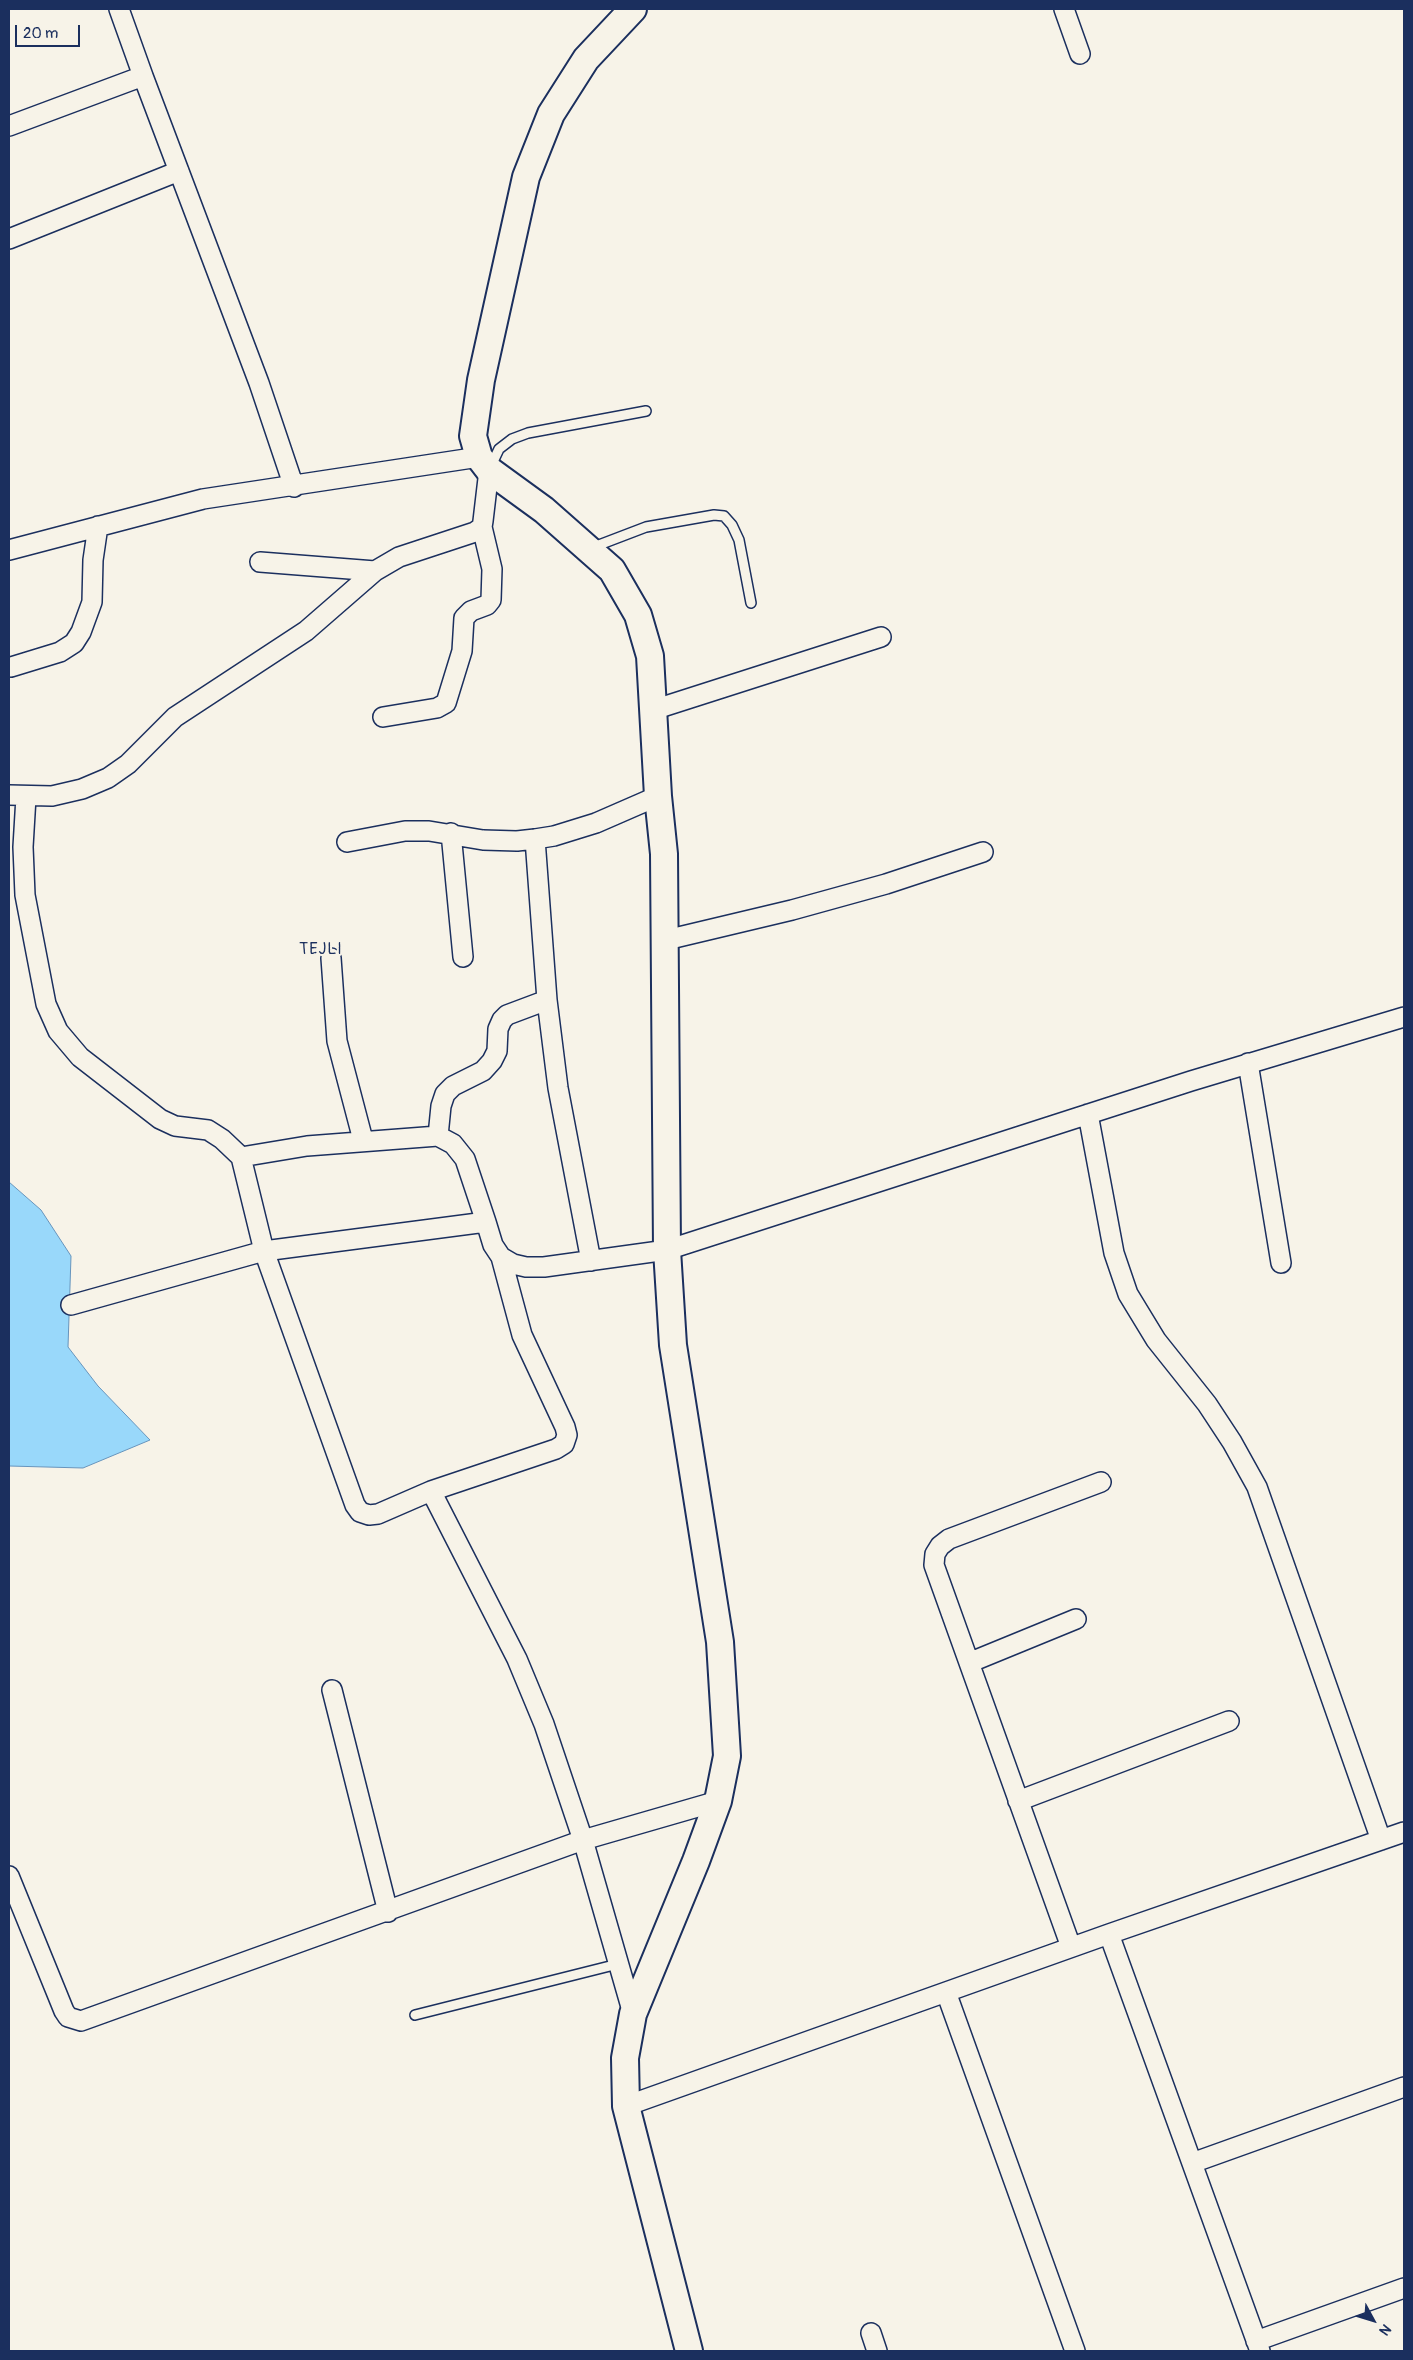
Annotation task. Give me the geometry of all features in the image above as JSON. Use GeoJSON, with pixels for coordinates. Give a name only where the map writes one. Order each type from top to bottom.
{"type":"FeatureCollection","features":[{"type":"Feature","properties":{"kind":"street"},"geometry":{"type":"LineString","coordinates":[[119,9],[259,383],[294,487]]}},
{"type":"Feature","properties":{"kind":"street"},"geometry":{"type":"LineString","coordinates":[[1064,9],[1080,54]]}},
{"type":"Feature","properties":{"kind":"street"},"geometry":{"type":"LineString","coordinates":[[383,717],[437,708],[446,703],[462,651],[464,618],[470,611],[487,605],[491,600],[492,569],[482,527],[484,464],[473,436],[481,380],[526,177],[551,114],[586,59],[630,10]]}},
{"type":"Feature","properties":{"kind":"street"},"geometry":{"type":"LineString","coordinates":[[9,126],[143,76]]}},
{"type":"Feature","properties":{"kind":"street"},"geometry":{"type":"LineString","coordinates":[[9,239],[179,171]]}},
{"type":"Feature","properties":{"kind":"street"},"geometry":{"type":"LineString","coordinates":[[9,550],[203,499],[484,464],[544,510],[612,570],[638,615],[650,656],[658,796],[664,854],[668,1250],[673,1345],[720,1642],[727,1756],[718,1801],[696,1861],[633,2014],[625,2058],[626,2106],[690,2351]]}},
{"type":"Feature","properties":{"kind":"street"},"geometry":{"type":"LineString","coordinates":[[11,667],[60,652],[74,643],[81,632],[92,602],[93,560],[98,526]]}},
{"type":"Feature","properties":{"kind":"street"},"geometry":{"type":"LineString","coordinates":[[241,1158],[307,1146],[363,1140],[438,1136],[453,1144],[465,1159],[493,1245],[501,1257],[522,1335],[568,1435],[564,1444],[556,1449],[431,1491],[378,1514],[369,1515],[360,1512],[355,1505],[264,1251],[241,1158],[208,1130],[175,1126],[160,1119],[80,1057],[58,1031],[46,1004],[25,895],[23,847],[17,796],[52,796],[82,789],[108,778],[128,764],[175,718],[306,631],[375,571],[399,557],[475,532],[482,527]]}},
{"type":"Feature","properties":{"kind":"street"},"geometry":{"type":"LineString","coordinates":[[260,562],[375,571]]}},
{"type":"Feature","properties":{"kind":"street"},"geometry":{"type":"LineString","coordinates":[[653,710],[881,637]]}},
{"type":"Feature","properties":{"kind":"street"},"geometry":{"type":"LineString","coordinates":[[347,842],[405,831],[451,833],[483,840],[517,842],[554,836],[596,823],[658,796]]}},
{"type":"Feature","properties":{"kind":"street"},"geometry":{"type":"LineString","coordinates":[[451,833],[463,957]]}},
{"type":"Feature","properties":{"kind":"street"},"geometry":{"type":"LineString","coordinates":[[535,839],[547,1000],[558,1088],[591,1260]]}},
{"type":"Feature","properties":{"kind":"street"},"geometry":{"type":"LineString","coordinates":[[666,940],[792,910],[886,884],[983,852]]}},
{"type":"Feature","properties":{"kind":"street"},"geometry":{"type":"LineString","coordinates":[[331,958],[337,1041],[363,1140]]}},
{"type":"Feature","properties":{"kind":"street"},"geometry":{"type":"LineString","coordinates":[[438,1136],[441,1106],[445,1094],[453,1086],[483,1070],[492,1061],[497,1051],[498,1029],[502,1020],[507,1015],[547,1000]]}},
{"type":"Feature","properties":{"kind":"street"},"geometry":{"type":"LineString","coordinates":[[501,1257],[513,1264],[526,1267],[544,1267],[668,1250],[1248,1063],[1404,1017]]}},
{"type":"Feature","properties":{"kind":"street"},"geometry":{"type":"LineString","coordinates":[[1248,1063],[1281,1263]]}},
{"type":"Feature","properties":{"kind":"street"},"geometry":{"type":"LineString","coordinates":[[1088,1114],[1114,1253],[1128,1294],[1156,1340],[1208,1404],[1257,1487],[1381,1840]]}},
{"type":"Feature","properties":{"kind":"street"},"geometry":{"type":"LineString","coordinates":[[70,1305],[264,1251],[486,1222]]}},
{"type":"Feature","properties":{"kind":"street"},"geometry":{"type":"LineString","coordinates":[[1071,1947],[1018,1801],[971,1662],[934,1565],[935,1554],[940,1546],[949,1539],[1101,1482]]}},
{"type":"Feature","properties":{"kind":"street"},"geometry":{"type":"LineString","coordinates":[[431,1491],[517,1659],[544,1724],[583,1840],[633,2014]]}},
{"type":"Feature","properties":{"kind":"street"},"geometry":{"type":"LineString","coordinates":[[971,1662],[1076,1619]]}},
{"type":"Feature","properties":{"kind":"street"},"geometry":{"type":"LineString","coordinates":[[332,1690],[388,1912]]}},
{"type":"Feature","properties":{"kind":"street"},"geometry":{"type":"LineString","coordinates":[[1018,1801],[1229,1721]]}},
{"type":"Feature","properties":{"kind":"street"},"geometry":{"type":"LineString","coordinates":[[9,1876],[64,2011],[68,2017],[81,2021],[388,1912],[583,1840],[718,1801]]}},
{"type":"Feature","properties":{"kind":"street"},"geometry":{"type":"LineString","coordinates":[[626,2106],[1071,1947],[1404,1832]]}},
{"type":"Feature","properties":{"kind":"street"},"geometry":{"type":"LineString","coordinates":[[1109,1934],[1258,2346],[1404,2288]]}},
{"type":"Feature","properties":{"kind":"street"},"geometry":{"type":"LineString","coordinates":[[946,1992],[1075,2351]]}},
{"type":"Feature","properties":{"kind":"street"},"geometry":{"type":"LineString","coordinates":[[1192,2163],[1404,2087]]}},
{"type":"Feature","properties":{"kind":"street"},"geometry":{"type":"LineString","coordinates":[[871,2333],[877,2351]]}},
{"type":"Feature","properties":{"kind":"lane"},"geometry":{"type":"LineString","coordinates":[[484,464],[512,439],[528,433],[646,411]]}},
{"type":"Feature","properties":{"kind":"lane"},"geometry":{"type":"LineString","coordinates":[[588,549],[646,527],[714,515],[724,516],[732,524],[738,540],[751,603]]}},
{"type":"Feature","properties":{"kind":"lane"},"geometry":{"type":"LineString","coordinates":[[415,2015],[618,1964]]}},
{"type":"Feature","properties":{"kind":"water"},"geometry":{"type":"Polygon","coordinates":[[[9,1182],[41,1210],[71,1256],[68,1347],[98,1386],[150,1440],[83,1468],[9,1466],[9,1182]]]}},
{"type":"Feature","properties":{"kind":"district","name":"TEJLI"},"geometry":{"type":"Point","coordinates":[321,950]}}]}
